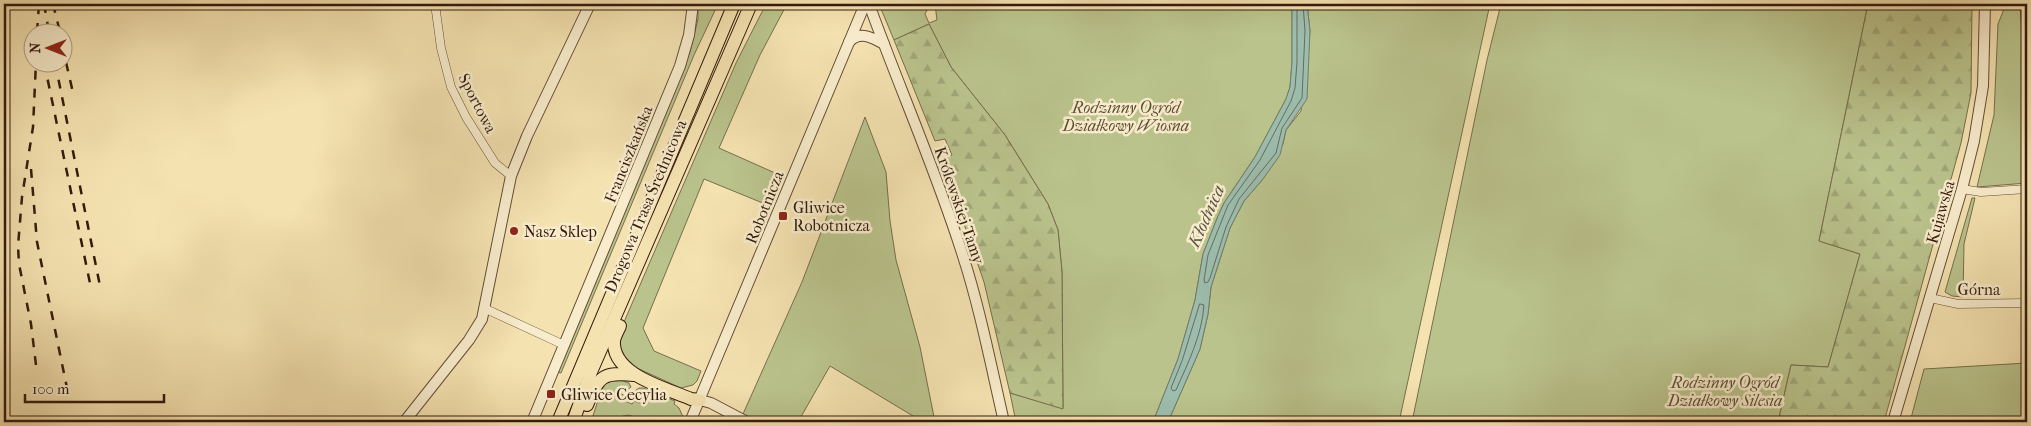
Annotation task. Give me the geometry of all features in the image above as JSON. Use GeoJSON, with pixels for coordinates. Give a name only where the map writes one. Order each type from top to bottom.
{"type":"FeatureCollection","features":[{"type":"Feature","properties":{"kind":"main road","name":"Drogowa Trasa Średnicowa"},"geometry":{"type":"LineString","coordinates":[[558,422],[734,4]]}},
{"type":"Feature","properties":{"kind":"main road","name":"Drogowa Trasa Średnicowa"},"geometry":{"type":"LineString","coordinates":[[573,422],[591,372],[751,4]]}},
{"type":"Feature","properties":{"kind":"main road"},"geometry":{"type":"LineString","coordinates":[[638,263],[630,300],[614,340],[616,355],[622,364],[634,375],[691,399],[700,400]]}},
{"type":"Feature","properties":{"kind":"main road"},"geometry":{"type":"LineString","coordinates":[[579,422],[600,379],[610,374],[634,375]]}},
{"type":"Feature","properties":{"kind":"street","name":"Sportowa"},"geometry":{"type":"LineString","coordinates":[[435,4],[441,48],[451,87],[466,117],[495,163],[511,176]]}},
{"type":"Feature","properties":{"kind":"street"},"geometry":{"type":"LineString","coordinates":[[404,422],[469,340],[486,309],[511,176],[527,136],[590,4]]}},
{"type":"Feature","properties":{"kind":"street","name":"Franciszkańska"},"geometry":{"type":"LineString","coordinates":[[532,422],[680,66],[689,35],[692,4]]}},
{"type":"Feature","properties":{"kind":"street","name":"Robotnicza"},"geometry":{"type":"LineString","coordinates":[[690,422],[865,4]]}},
{"type":"Feature","properties":{"kind":"street","name":"Królewskiej Tamy"},"geometry":{"type":"LineString","coordinates":[[869,4],[963,254],[1004,422]]}},
{"type":"Feature","properties":{"kind":"street","name":"Kujawska"},"geometry":{"type":"LineString","coordinates":[[1893,422],[1962,189],[1974,141],[1982,86],[1985,4]]}},
{"type":"Feature","properties":{"kind":"street"},"geometry":{"type":"LineString","coordinates":[[849,43],[856,36],[870,36],[884,44]]}},
{"type":"Feature","properties":{"kind":"street"},"geometry":{"type":"LineString","coordinates":[[1962,189],[1981,192],[2027,189]]}},
{"type":"Feature","properties":{"kind":"street","name":"Górna"},"geometry":{"type":"LineString","coordinates":[[1930,298],[1958,304],[2027,303]]}},
{"type":"Feature","properties":{"kind":"street"},"geometry":{"type":"LineString","coordinates":[[486,309],[564,345]]}},
{"type":"Feature","properties":{"kind":"street"},"geometry":{"type":"LineString","coordinates":[[700,400],[719,406],[747,422]]}},
{"type":"Feature","properties":{"kind":"green space"},"geometry":{"type":"Polygon","coordinates":[[[698,4],[718,4],[694,55],[561,373],[557,372],[690,52],[698,19],[698,4]]]}},
{"type":"Feature","properties":{"kind":"green space"},"geometry":{"type":"Polygon","coordinates":[[[766,4],[787,4],[760,55],[719,148],[784,177],[770,206],[704,179],[643,328],[654,351],[701,371],[693,385],[681,388],[628,364],[622,356],[620,345],[621,329],[736,63],[766,4]]]}},
{"type":"Feature","properties":{"kind":"green space","name":"Rodzinny Ogród Działkowy Wiosna"},"geometry":{"type":"Polygon","coordinates":[[[879,4],[930,4],[925,14],[929,23],[937,20],[935,4],[1292,4],[1290,87],[1286,99],[1255,157],[1224,203],[1218,216],[1203,254],[1195,300],[1178,359],[1153,422],[1016,422],[1010,393],[1063,408],[1062,272],[1058,230],[1048,204],[1005,135],[951,67],[929,24],[894,40],[879,4]]]}},
{"type":"Feature","properties":{"kind":"green space"},"geometry":{"type":"Polygon","coordinates":[[[1307,4],[1490,4],[1399,422],[1168,422],[1200,349],[1208,314],[1211,287],[1230,228],[1244,201],[1263,179],[1283,144],[1286,130],[1301,111],[1310,31],[1307,4]]]}},
{"type":"Feature","properties":{"kind":"green space","name":"Rodzinny Ogród Działkowy Silesia"},"geometry":{"type":"Polygon","coordinates":[[[1501,4],[1868,4],[1819,241],[1860,254],[1828,367],[1791,365],[1778,422],[1412,422],[1487,60],[1501,4]]]}},
{"type":"Feature","properties":{"kind":"green space"},"geometry":{"type":"Polygon","coordinates":[[[1868,4],[1972,4],[1971,93],[1961,143],[1884,422],[1778,422],[1791,365],[1828,367],[1860,254],[1819,241],[1868,4]]]}},
{"type":"Feature","properties":{"kind":"green space"},"geometry":{"type":"Polygon","coordinates":[[[2006,4],[2020,4],[2024,67],[2027,68],[2027,183],[1977,187],[1994,115],[1998,24],[2006,4]]]}},
{"type":"Feature","properties":{"kind":"green space"},"geometry":{"type":"Polygon","coordinates":[[[929,24],[951,67],[1005,135],[1048,204],[1058,230],[1062,272],[1063,409],[1010,393],[984,282],[942,160],[952,155],[945,139],[935,141],[894,40],[929,24]]]}},
{"type":"Feature","properties":{"kind":"green space"},"geometry":{"type":"Polygon","coordinates":[[[865,117],[886,172],[890,221],[896,260],[920,347],[935,422],[923,422],[830,366],[798,422],[756,422],[743,414],[802,282],[865,117]]]}},
{"type":"Feature","properties":{"kind":"green space"},"geometry":{"type":"Polygon","coordinates":[[[1972,198],[1975,198],[1964,244],[1963,297],[1952,296],[1945,292],[1972,198]]]}},
{"type":"Feature","properties":{"kind":"green space"},"geometry":{"type":"Polygon","coordinates":[[[2027,363],[2027,422],[1910,422],[1924,369],[2027,363]]]}},
{"type":"Feature","properties":{"kind":"green space"},"geometry":{"type":"Polygon","coordinates":[[[618,379],[629,383],[631,387],[626,391],[619,388],[618,392],[627,397],[625,401],[632,404],[634,401],[643,404],[645,399],[637,395],[636,390],[643,388],[675,401],[674,404],[679,408],[683,417],[681,422],[647,422],[629,415],[609,419],[608,422],[591,422],[600,394],[596,392],[600,384],[618,379]]]}},
{"type":"Feature","properties":{"kind":"water"},"geometry":{"type":"Polygon","coordinates":[[[1292,4],[1307,4],[1310,31],[1307,99],[1286,130],[1280,155],[1244,201],[1230,228],[1211,287],[1208,314],[1200,349],[1168,422],[1153,422],[1178,359],[1195,300],[1203,254],[1218,216],[1224,203],[1255,157],[1286,99],[1290,87],[1292,4]]]}},
{"type":"Feature","properties":{"kind":"railway"},"geometry":{"type":"LineString","coordinates":[[38,22],[39,4]]}},
{"type":"Feature","properties":{"kind":"railway"},"geometry":{"type":"LineString","coordinates":[[44,4],[47,22]]}},
{"type":"Feature","properties":{"kind":"railway"},"geometry":{"type":"LineString","coordinates":[[53,4],[58,22]]}},
{"type":"Feature","properties":{"kind":"railway"},"geometry":{"type":"LineString","coordinates":[[36,72],[33,127],[22,197],[18,246],[19,264],[31,324],[36,365]]}},
{"type":"Feature","properties":{"kind":"railway"},"geometry":{"type":"LineString","coordinates":[[46,72],[91,288]]}},
{"type":"Feature","properties":{"kind":"railway"},"geometry":{"type":"LineString","coordinates":[[57,72],[100,286]]}},
{"type":"Feature","properties":{"kind":"railway"},"geometry":{"type":"LineString","coordinates":[[68,72],[74,97]]}},
{"type":"Feature","properties":{"kind":"railway"},"geometry":{"type":"LineString","coordinates":[[31,169],[37,242],[67,388]]}},
{"type":"Feature","properties":{"kind":"place","name":"Gliwice Robotnicza"},"geometry":{"type":"Point","coordinates":[783,216]}},
{"type":"Feature","properties":{"kind":"place","name":"Nasz Sklep"},"geometry":{"type":"Point","coordinates":[514,231]}},
{"type":"Feature","properties":{"kind":"place","name":"Gliwice Cecylia"},"geometry":{"type":"Point","coordinates":[551,394]}},
{"type":"Feature","properties":{"kind":"water label","name":"Kłodnica"},"geometry":{"type":"Point","coordinates":[1206,216]}}]}
